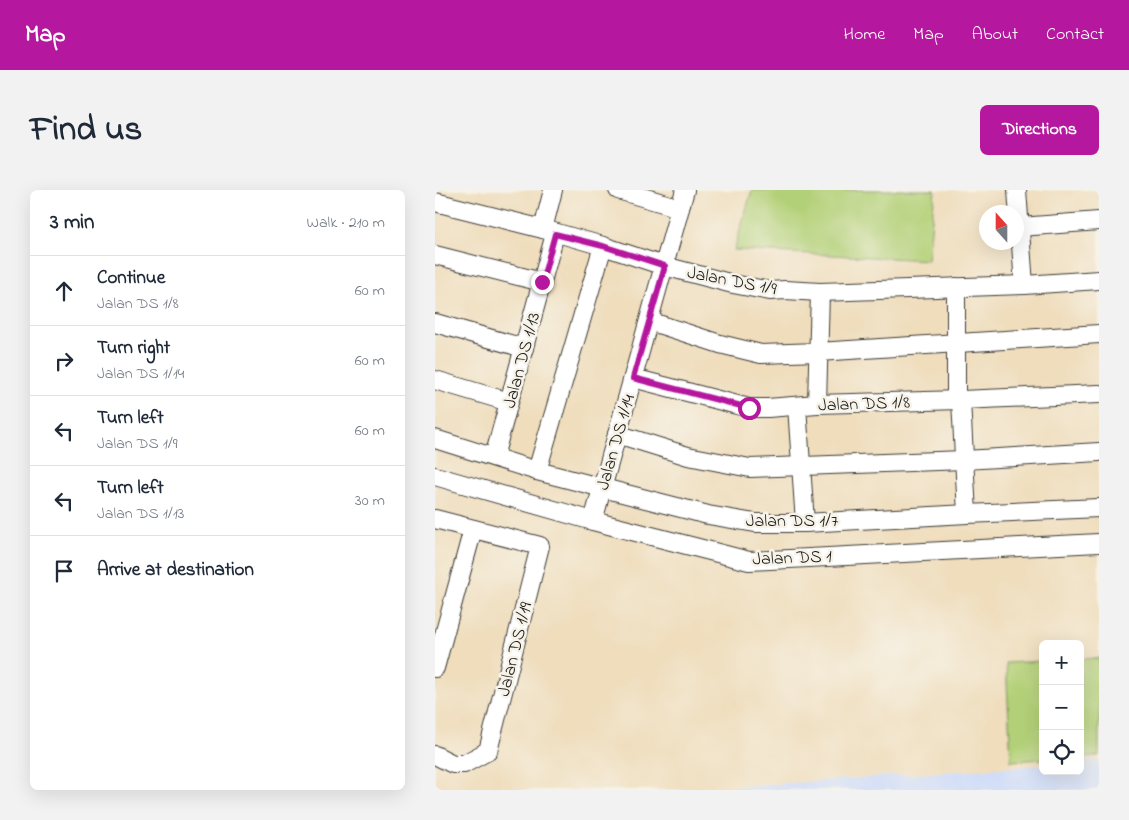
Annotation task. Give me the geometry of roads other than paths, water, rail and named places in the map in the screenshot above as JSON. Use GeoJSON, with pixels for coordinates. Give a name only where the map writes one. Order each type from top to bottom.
{"type":"FeatureCollection","features":[{"type":"Feature","properties":{"kind":"street","name":"Jalan DS 1/13"},"geometry":{"type":"LineString","coordinates":[[494,457],[542,282],[553,190]]}},
{"type":"Feature","properties":{"kind":"street"},"geometry":{"type":"LineString","coordinates":[[618,190],[680,208]]}},
{"type":"Feature","properties":{"kind":"street","name":"Jalan DS 1/14"},"geometry":{"type":"LineString","coordinates":[[593,521],[685,190]]}},
{"type":"Feature","properties":{"kind":"street"},"geometry":{"type":"LineString","coordinates":[[1017,190],[1018,205]]}},
{"type":"Feature","properties":{"kind":"street","name":"Jalan DS 1/9"},"geometry":{"type":"LineString","coordinates":[[435,202],[603,246],[665,266],[733,284],[770,291],[820,292],[1024,285],[1099,280]]}},
{"type":"Feature","properties":{"kind":"street"},"geometry":{"type":"LineString","coordinates":[[1024,227],[1099,221]]}},
{"type":"Feature","properties":{"kind":"street"},"geometry":{"type":"LineString","coordinates":[[537,471],[603,246]]}},
{"type":"Feature","properties":{"kind":"street"},"geometry":{"type":"LineString","coordinates":[[1022,250],[1024,285]]}},
{"type":"Feature","properties":{"kind":"street"},"geometry":{"type":"LineString","coordinates":[[435,255],[542,282]]}},
{"type":"Feature","properties":{"kind":"street"},"geometry":{"type":"LineString","coordinates":[[956,287],[958,400],[967,514]]}},
{"type":"Feature","properties":{"kind":"street"},"geometry":{"type":"LineString","coordinates":[[817,404],[820,292]]}},
{"type":"Feature","properties":{"kind":"street"},"geometry":{"type":"LineString","coordinates":[[649,321],[719,344],[761,354],[1099,334]]}},
{"type":"Feature","properties":{"kind":"street"},"geometry":{"type":"LineString","coordinates":[[435,323],[524,348]]}},
{"type":"Feature","properties":{"kind":"street","name":"Jalan DS 1/8"},"geometry":{"type":"LineString","coordinates":[[633,378],[749,408],[1099,394]]}},
{"type":"Feature","properties":{"kind":"street"},"geometry":{"type":"LineString","coordinates":[[435,380],[509,402]]}},
{"type":"Feature","properties":{"kind":"street"},"geometry":{"type":"LineString","coordinates":[[797,406],[805,523]]}},
{"type":"Feature","properties":{"kind":"street"},"geometry":{"type":"LineString","coordinates":[[617,434],[688,456],[750,468],[964,460],[1099,452]]}},
{"type":"Feature","properties":{"kind":"street","name":"Jalan DS 1/7"},"geometry":{"type":"LineString","coordinates":[[435,439],[537,471],[708,515],[755,523],[805,523],[1099,508]]}},
{"type":"Feature","properties":{"kind":"street","name":"Jalan DS 1"},"geometry":{"type":"LineString","coordinates":[[435,476],[593,521],[749,560],[1099,543]]}},
{"type":"Feature","properties":{"kind":"street"},"geometry":{"type":"LineString","coordinates":[[435,519],[473,529],[435,668]]}},
{"type":"Feature","properties":{"kind":"street","name":"Jalan DS 1/19"},"geometry":{"type":"LineString","coordinates":[[435,755],[453,764],[464,764],[488,751],[540,546],[473,529]]}}]}
